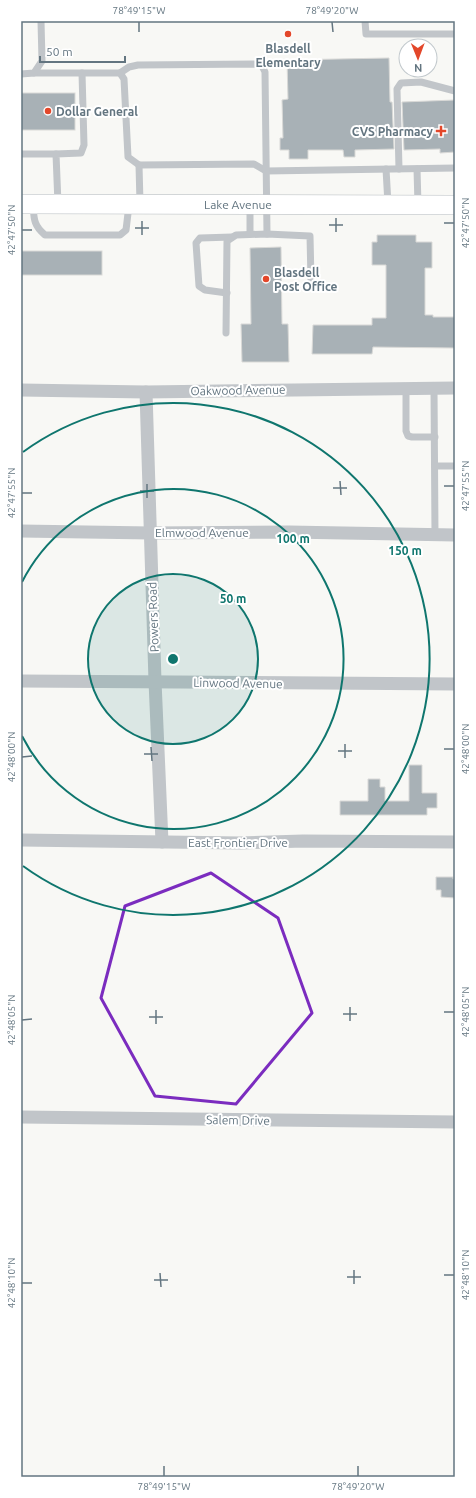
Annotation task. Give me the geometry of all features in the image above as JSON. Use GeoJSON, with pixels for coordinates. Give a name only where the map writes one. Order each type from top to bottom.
{"type":"FeatureCollection","features":[{"type":"Feature","properties":{"kind":"street","name":"Lake Avenue"},"geometry":{"type":"LineString","coordinates":[[27,204],[455,205]]}},
{"type":"Feature","properties":{"kind":"street","name":"Oakwood Avenue"},"geometry":{"type":"LineString","coordinates":[[21,390],[146,392],[455,388]]}},
{"type":"Feature","properties":{"kind":"street","name":"Powers Road"},"geometry":{"type":"LineString","coordinates":[[146,392],[155,681],[162,842]]}},
{"type":"Feature","properties":{"kind":"street","name":"Elmwood Avenue"},"geometry":{"type":"LineString","coordinates":[[21,531],[151,533],[289,532],[455,535]]}},
{"type":"Feature","properties":{"kind":"street","name":"Linwood Avenue"},"geometry":{"type":"LineString","coordinates":[[21,681],[455,684]]}},
{"type":"Feature","properties":{"kind":"street","name":"East Frontier Drive"},"geometry":{"type":"LineString","coordinates":[[21,840],[162,842],[455,842]]}},
{"type":"Feature","properties":{"kind":"street","name":"Salem Drive"},"geometry":{"type":"LineString","coordinates":[[21,1117],[455,1122]]}},
{"type":"Feature","properties":{"kind":"lane"},"geometry":{"type":"LineString","coordinates":[[34,73],[42,61],[41,21]]}},
{"type":"Feature","properties":{"kind":"lane"},"geometry":{"type":"LineString","coordinates":[[365,21],[366,34],[455,34]]}},
{"type":"Feature","properties":{"kind":"lane"},"geometry":{"type":"LineString","coordinates":[[21,74],[120,73],[129,67],[138,65],[255,64],[262,66],[265,72],[266,171],[259,204],[250,234]]}},
{"type":"Feature","properties":{"kind":"lane"},"geometry":{"type":"LineString","coordinates":[[21,154],[81,153],[84,145],[82,73]]}},
{"type":"Feature","properties":{"kind":"lane"},"geometry":{"type":"LineString","coordinates":[[120,73],[124,79],[128,157],[139,165],[254,164],[266,171],[455,168]]}},
{"type":"Feature","properties":{"kind":"lane"},"geometry":{"type":"LineString","coordinates":[[399,169],[397,89],[401,83],[420,82],[455,91]]}},
{"type":"Feature","properties":{"kind":"lane"},"geometry":{"type":"LineString","coordinates":[[56,154],[58,204]]}},
{"type":"Feature","properties":{"kind":"lane"},"geometry":{"type":"LineString","coordinates":[[27,204],[38,230],[44,234],[120,235],[126,230],[134,204],[139,165]]}},
{"type":"Feature","properties":{"kind":"lane"},"geometry":{"type":"LineString","coordinates":[[386,169],[388,204]]}},
{"type":"Feature","properties":{"kind":"lane"},"geometry":{"type":"LineString","coordinates":[[417,169],[418,204]]}},
{"type":"Feature","properties":{"kind":"lane"},"geometry":{"type":"LineString","coordinates":[[259,204],[267,234]]}},
{"type":"Feature","properties":{"kind":"lane"},"geometry":{"type":"LineString","coordinates":[[226,334],[227,241],[232,237],[236,235],[250,234],[310,236],[311,280]]}},
{"type":"Feature","properties":{"kind":"lane"},"geometry":{"type":"LineString","coordinates":[[227,293],[205,290],[199,286],[196,243],[200,238],[232,237]]}},
{"type":"Feature","properties":{"kind":"lane"},"geometry":{"type":"LineString","coordinates":[[406,388],[406,431],[408,436],[435,437]]}},
{"type":"Feature","properties":{"kind":"lane"},"geometry":{"type":"LineString","coordinates":[[434,388],[435,535]]}},
{"type":"Feature","properties":{"kind":"lane"},"geometry":{"type":"LineString","coordinates":[[435,466],[455,466]]}},
{"type":"Feature","properties":{"kind":"highlighted area"},"geometry":{"type":"Polygon","coordinates":[[[211,873],[278,918],[312,1013],[236,1104],[155,1096],[101,998],[125,906],[211,873]]]}},
{"type":"Feature","properties":{"kind":"building"},"geometry":{"type":"Polygon","coordinates":[[[389,58],[390,102],[392,102],[394,149],[355,150],[355,157],[344,157],[343,150],[308,150],[308,159],[289,159],[289,150],[280,150],[280,138],[283,138],[282,100],[288,99],[287,60],[389,58]]]}},
{"type":"Feature","properties":{"kind":"building","name":"Dollar General"},"geometry":{"type":"Polygon","coordinates":[[[21,93],[75,93],[75,130],[21,130],[21,93]]]}},
{"type":"Feature","properties":{"kind":"building","name":"CVS Pharmacy"},"geometry":{"type":"Polygon","coordinates":[[[455,100],[455,152],[440,153],[440,149],[404,150],[402,102],[455,100]]]}},
{"type":"Feature","properties":{"kind":"building"},"geometry":{"type":"Polygon","coordinates":[[[377,235],[416,235],[416,242],[432,242],[432,268],[425,268],[425,315],[433,315],[433,317],[455,317],[455,348],[373,347],[372,354],[312,354],[313,325],[372,325],[372,318],[386,318],[386,265],[372,265],[372,242],[377,242],[377,235]]]}},
{"type":"Feature","properties":{"kind":"building","name":"Blasdell Post Office"},"geometry":{"type":"Polygon","coordinates":[[[281,247],[282,324],[288,324],[289,362],[242,362],[241,324],[251,324],[250,248],[281,247]]]}},
{"type":"Feature","properties":{"kind":"building"},"geometry":{"type":"Polygon","coordinates":[[[21,251],[102,251],[102,275],[21,275],[21,251]]]}},
{"type":"Feature","properties":{"kind":"building"},"geometry":{"type":"Polygon","coordinates":[[[409,765],[422,765],[422,793],[437,793],[437,808],[427,808],[427,815],[340,815],[340,801],[368,801],[368,779],[380,779],[380,787],[385,787],[385,801],[409,801],[409,765]]]}},
{"type":"Feature","properties":{"kind":"building"},"geometry":{"type":"Polygon","coordinates":[[[436,877],[453,877],[453,879],[455,879],[455,898],[441,897],[441,890],[436,890],[436,877]]]}},
{"type":"Feature","properties":{"kind":"place","name":"Blasdell Elementary"},"geometry":{"type":"Point","coordinates":[288,34]}},
{"type":"Feature","properties":{"kind":"place","name":"Dollar General"},"geometry":{"type":"Point","coordinates":[48,111]}},
{"type":"Feature","properties":{"kind":"place","name":"CVS Pharmacy"},"geometry":{"type":"Point","coordinates":[441,131]}},
{"type":"Feature","properties":{"kind":"place","name":"Blasdell Post Office"},"geometry":{"type":"Point","coordinates":[266,279]}}]}
